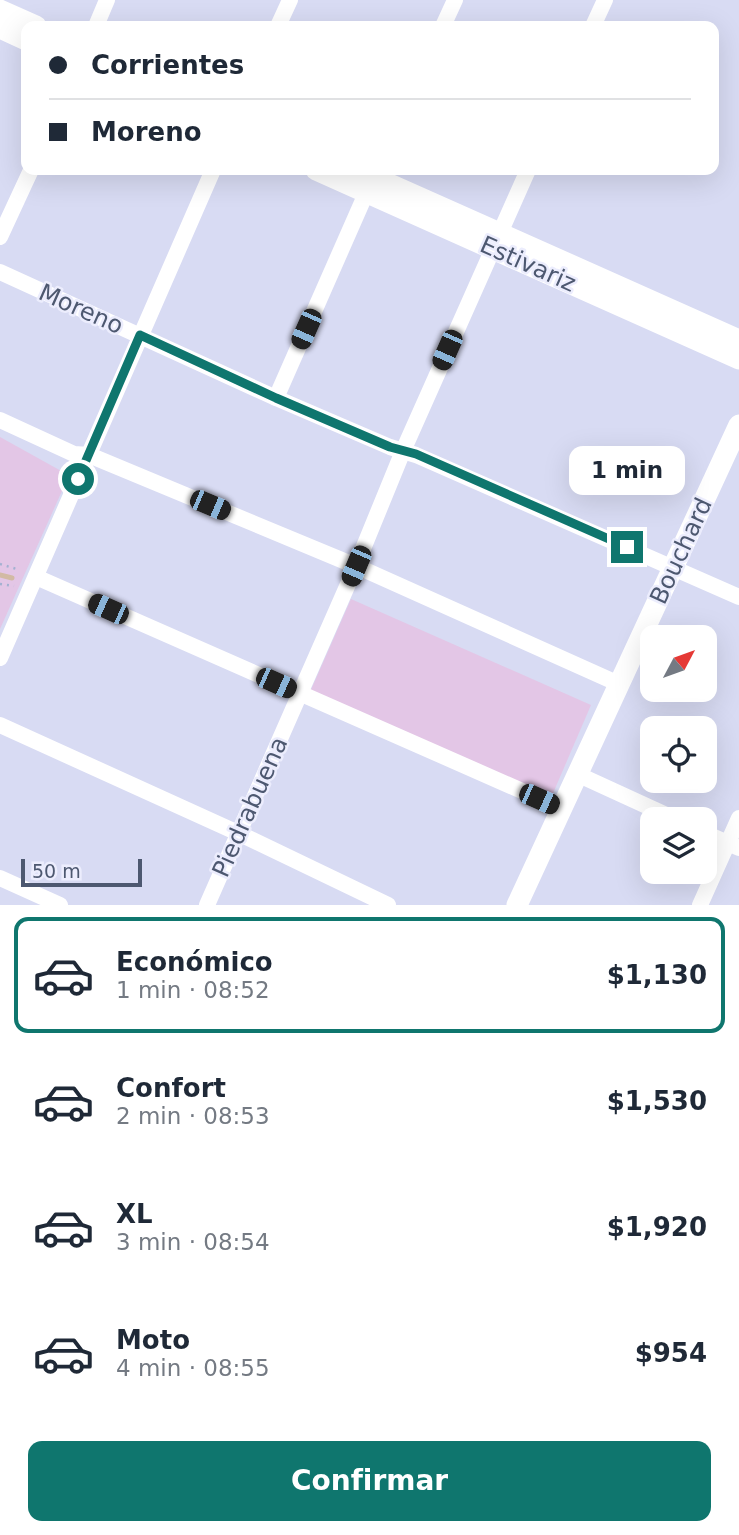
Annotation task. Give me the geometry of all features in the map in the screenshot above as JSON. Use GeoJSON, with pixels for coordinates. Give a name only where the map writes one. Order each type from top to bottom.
{"type":"FeatureCollection","features":[{"type":"Feature","properties":{"kind":"main road"},"geometry":{"type":"LineString","coordinates":[[0,10],[25,21]]}},
{"type":"Feature","properties":{"kind":"main road"},"geometry":{"type":"LineString","coordinates":[[0,28],[21,38]]}},
{"type":"Feature","properties":{"kind":"main road","name":"Estivariz"},"geometry":{"type":"LineString","coordinates":[[368,177],[739,359]]}},
{"type":"Feature","properties":{"kind":"main road","name":"Estivariz"},"geometry":{"type":"LineString","coordinates":[[496,241],[739,340]]}},
{"type":"Feature","properties":{"kind":"main road","name":"Bouchard"},"geometry":{"type":"LineString","coordinates":[[517,905],[739,425]]}},
{"type":"Feature","properties":{"kind":"street"},"geometry":{"type":"LineString","coordinates":[[98,21],[107,0]]}},
{"type":"Feature","properties":{"kind":"street"},"geometry":{"type":"LineString","coordinates":[[280,21],[289,0]]}},
{"type":"Feature","properties":{"kind":"street"},"geometry":{"type":"LineString","coordinates":[[445,21],[455,0]]}},
{"type":"Feature","properties":{"kind":"street"},"geometry":{"type":"LineString","coordinates":[[595,21],[605,0]]}},
{"type":"Feature","properties":{"kind":"street"},"geometry":{"type":"LineString","coordinates":[[0,237],[29,175]]}},
{"type":"Feature","properties":{"kind":"street"},"geometry":{"type":"LineString","coordinates":[[0,658],[211,175]]}},
{"type":"Feature","properties":{"kind":"street","name":"Piedrabuena"},"geometry":{"type":"LineString","coordinates":[[207,905],[526,175]]}},
{"type":"Feature","properties":{"kind":"street"},"geometry":{"type":"LineString","coordinates":[[276,398],[368,177]]}},
{"type":"Feature","properties":{"kind":"street","name":"Moreno"},"geometry":{"type":"LineString","coordinates":[[0,272],[276,398],[739,597]]}},
{"type":"Feature","properties":{"kind":"street"},"geometry":{"type":"LineString","coordinates":[[0,421],[74,454],[89,454],[356,566],[619,684]]}},
{"type":"Feature","properties":{"kind":"street"},"geometry":{"type":"LineString","coordinates":[[36,577],[563,809]]}},
{"type":"Feature","properties":{"kind":"street"},"geometry":{"type":"LineString","coordinates":[[0,725],[238,833],[388,905]]}},
{"type":"Feature","properties":{"kind":"street"},"geometry":{"type":"LineString","coordinates":[[579,775],[649,807]]}},
{"type":"Feature","properties":{"kind":"street"},"geometry":{"type":"LineString","coordinates":[[699,905],[734,845],[739,818]]}},
{"type":"Feature","properties":{"kind":"street"},"geometry":{"type":"LineString","coordinates":[[717,838],[734,845]]}},
{"type":"Feature","properties":{"kind":"street"},"geometry":{"type":"LineString","coordinates":[[0,878],[60,905]]}},
{"type":"Feature","properties":{"kind":"path"},"geometry":{"type":"LineString","coordinates":[[0,564],[36,577]]}},
{"type":"Feature","properties":{"kind":"shaded area"},"geometry":{"type":"Polygon","coordinates":[[[0,0],[739,0],[739,905],[0,905],[0,0]]]}},
{"type":"Feature","properties":{"kind":"shaded area"},"geometry":{"type":"Polygon","coordinates":[[[0,437],[63,472],[66,482],[0,629],[0,437]]]}},
{"type":"Feature","properties":{"kind":"shaded area"},"geometry":{"type":"Polygon","coordinates":[[[351,599],[591,705],[551,798],[310,692],[351,599]]]}},
{"type":"Feature","properties":{"kind":"waterway"},"geometry":{"type":"LineString","coordinates":[[0,575],[12,578]]}},
{"type":"Feature","properties":{"kind":"route"},"geometry":{"type":"LineString","coordinates":[[78,479],[140,335],[276,398],[390,447],[416,454],[627,547]]}}]}
